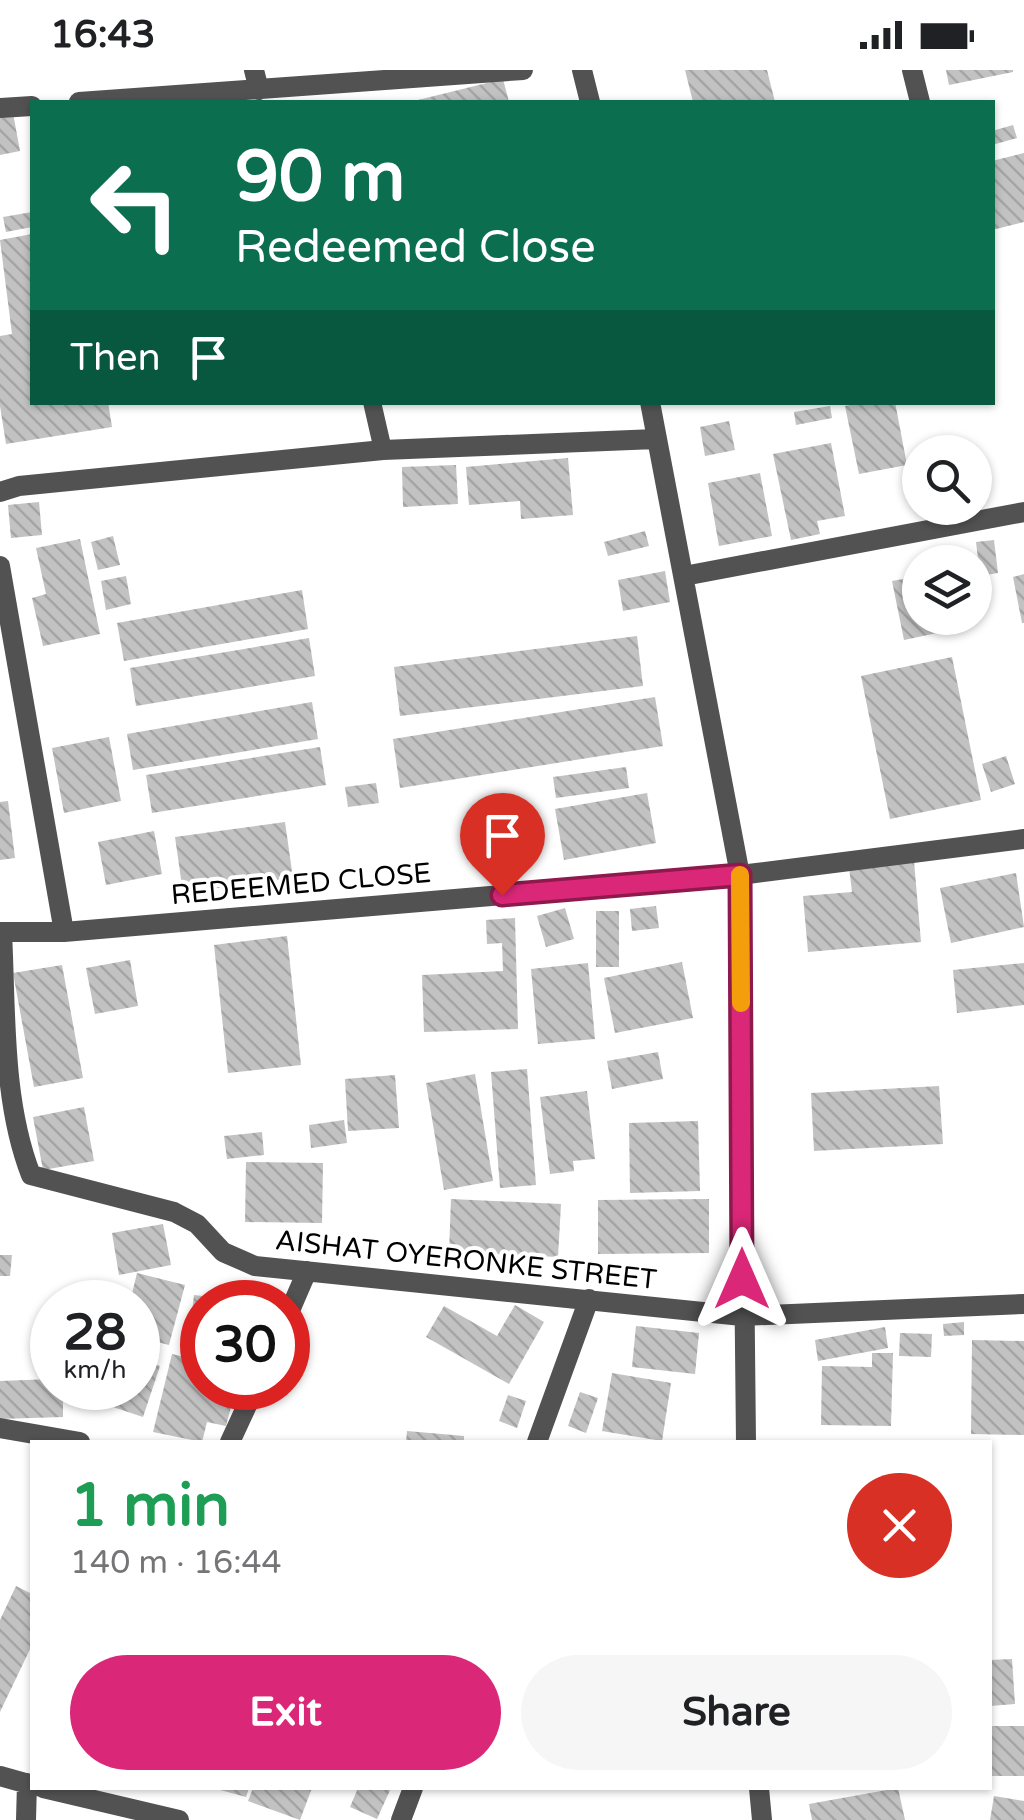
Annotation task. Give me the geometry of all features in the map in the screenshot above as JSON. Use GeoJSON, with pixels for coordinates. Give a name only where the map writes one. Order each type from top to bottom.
{"type":"FeatureCollection","features":[{"type":"Feature","properties":{"kind":"street"},"geometry":{"type":"LineString","coordinates":[[95,100],[256,80],[523,70]]}},
{"type":"Feature","properties":{"kind":"street"},"geometry":{"type":"LineString","coordinates":[[582,70],[590,100]]}},
{"type":"Feature","properties":{"kind":"street"},"geometry":{"type":"LineString","coordinates":[[912,70],[920,100]]}},
{"type":"Feature","properties":{"kind":"street"},"geometry":{"type":"LineString","coordinates":[[0,108],[30,106]]}},
{"type":"Feature","properties":{"kind":"street"},"geometry":{"type":"LineString","coordinates":[[650,405],[740,875],[746,1440]]}},
{"type":"Feature","properties":{"kind":"street"},"geometry":{"type":"LineString","coordinates":[[0,492],[19,486],[383,450],[656,439]]}},
{"type":"Feature","properties":{"kind":"street"},"geometry":{"type":"LineString","coordinates":[[684,576],[1024,512]]}},
{"type":"Feature","properties":{"kind":"street"},"geometry":{"type":"LineString","coordinates":[[0,566],[5,619],[64,932]]}},
{"type":"Feature","properties":{"kind":"street","name":"REDEEMED CLOSE"},"geometry":{"type":"LineString","coordinates":[[1,932],[64,932],[740,875],[1024,839]]}},
{"type":"Feature","properties":{"kind":"street","name":"AISHAT OYERONKE STREET"},"geometry":{"type":"LineString","coordinates":[[1,932],[8,1051],[22,1150],[31,1175],[174,1212],[197,1224],[223,1252],[255,1266],[742,1316],[1024,1304]]}},
{"type":"Feature","properties":{"kind":"street"},"geometry":{"type":"LineString","coordinates":[[303,1280],[307,1271]]}},
{"type":"Feature","properties":{"kind":"street"},"geometry":{"type":"LineString","coordinates":[[538,1440],[589,1299]]}},
{"type":"Feature","properties":{"kind":"street"},"geometry":{"type":"LineString","coordinates":[[231,1440],[245,1410]]}},
{"type":"Feature","properties":{"kind":"street"},"geometry":{"type":"LineString","coordinates":[[0,1428],[69,1440]]}},
{"type":"Feature","properties":{"kind":"street"},"geometry":{"type":"LineString","coordinates":[[0,1776],[30,1784]]}},
{"type":"Feature","properties":{"kind":"street"},"geometry":{"type":"LineString","coordinates":[[26,1820],[33,1790]]}},
{"type":"Feature","properties":{"kind":"street"},"geometry":{"type":"LineString","coordinates":[[401,1820],[412,1790]]}},
{"type":"Feature","properties":{"kind":"street"},"geometry":{"type":"LineString","coordinates":[[760,1790],[762,1820]]}},
{"type":"Feature","properties":{"kind":"street"},"geometry":{"type":"LineString","coordinates":[[75,1791],[179,1820]]}},
{"type":"Feature","properties":{"kind":"lane"},"geometry":{"type":"LineString","coordinates":[[373,405],[383,450]]}},
{"type":"Feature","properties":{"kind":"building"},"geometry":{"type":"Polygon","coordinates":[[[685,70],[767,70],[774,100],[692,100],[685,70]]]}},
{"type":"Feature","properties":{"kind":"building"},"geometry":{"type":"Polygon","coordinates":[[[946,70],[1013,70],[1013,72],[949,85],[946,70]]]}},
{"type":"Feature","properties":{"kind":"building"},"geometry":{"type":"Polygon","coordinates":[[[503,79],[508,100],[418,100],[503,79]]]}},
{"type":"Feature","properties":{"kind":"building"},"geometry":{"type":"Polygon","coordinates":[[[13,113],[20,151],[0,155],[0,116],[13,113]]]}},
{"type":"Feature","properties":{"kind":"building"},"geometry":{"type":"Polygon","coordinates":[[[1013,125],[1017,138],[995,144],[995,130],[1013,125]]]}},
{"type":"Feature","properties":{"kind":"building"},"geometry":{"type":"Polygon","coordinates":[[[1024,153],[1024,222],[995,229],[995,160],[1024,153]]]}},
{"type":"Feature","properties":{"kind":"building"},"geometry":{"type":"Polygon","coordinates":[[[30,212],[30,227],[6,232],[3,217],[30,212]]]}},
{"type":"Feature","properties":{"kind":"building"},"geometry":{"type":"Polygon","coordinates":[[[30,234],[30,405],[108,405],[112,427],[6,444],[0,406],[0,336],[12,334],[0,240],[30,234]]]}},
{"type":"Feature","properties":{"kind":"building"},"geometry":{"type":"Polygon","coordinates":[[[896,405],[902,466],[859,474],[845,406],[896,405]]]}},
{"type":"Feature","properties":{"kind":"building"},"geometry":{"type":"Polygon","coordinates":[[[830,406],[832,418],[796,425],[794,412],[830,406]]]}},
{"type":"Feature","properties":{"kind":"building"},"geometry":{"type":"Polygon","coordinates":[[[729,421],[735,450],[705,456],[700,427],[729,421]]]}},
{"type":"Feature","properties":{"kind":"building"},"geometry":{"type":"Polygon","coordinates":[[[831,443],[845,516],[817,521],[820,534],[791,540],[773,454],[831,443]]]}},
{"type":"Feature","properties":{"kind":"building"},"geometry":{"type":"Polygon","coordinates":[[[568,458],[573,515],[521,519],[520,501],[469,505],[466,467],[568,458]]]}},
{"type":"Feature","properties":{"kind":"building"},"geometry":{"type":"Polygon","coordinates":[[[456,465],[458,504],[403,507],[402,467],[456,465]]]}},
{"type":"Feature","properties":{"kind":"building"},"geometry":{"type":"Polygon","coordinates":[[[760,473],[772,536],[719,546],[708,483],[760,473]]]}},
{"type":"Feature","properties":{"kind":"building"},"geometry":{"type":"Polygon","coordinates":[[[39,502],[42,535],[11,538],[8,505],[39,502]]]}},
{"type":"Feature","properties":{"kind":"building"},"geometry":{"type":"Polygon","coordinates":[[[645,531],[649,546],[608,556],[604,542],[645,531]]]}},
{"type":"Feature","properties":{"kind":"building"},"geometry":{"type":"Polygon","coordinates":[[[113,536],[120,565],[98,570],[91,542],[113,536]]]}},
{"type":"Feature","properties":{"kind":"building"},"geometry":{"type":"Polygon","coordinates":[[[80,539],[100,634],[43,646],[32,598],[46,594],[36,548],[80,539]]]}},
{"type":"Feature","properties":{"kind":"building"},"geometry":{"type":"Polygon","coordinates":[[[994,540],[998,573],[992,574],[992,545],[976,542],[994,540]]]}},
{"type":"Feature","properties":{"kind":"building"},"geometry":{"type":"Polygon","coordinates":[[[665,571],[670,602],[623,611],[618,580],[665,571]]]}},
{"type":"Feature","properties":{"kind":"building"},"geometry":{"type":"Polygon","coordinates":[[[1024,574],[1024,623],[1022,623],[1013,577],[1024,574]]]}},
{"type":"Feature","properties":{"kind":"building"},"geometry":{"type":"Polygon","coordinates":[[[126,576],[131,604],[106,610],[101,581],[126,576]]]}},
{"type":"Feature","properties":{"kind":"building"},"geometry":{"type":"Polygon","coordinates":[[[902,579],[902,630],[892,581],[902,579]]]}},
{"type":"Feature","properties":{"kind":"building"},"geometry":{"type":"Polygon","coordinates":[[[302,590],[308,629],[124,661],[117,623],[302,590]]]}},
{"type":"Feature","properties":{"kind":"building"},"geometry":{"type":"Polygon","coordinates":[[[637,636],[643,686],[400,716],[394,667],[637,636]]]}},
{"type":"Feature","properties":{"kind":"building"},"geometry":{"type":"Polygon","coordinates":[[[309,638],[315,676],[136,706],[130,668],[309,638]]]}},
{"type":"Feature","properties":{"kind":"building"},"geometry":{"type":"Polygon","coordinates":[[[952,657],[981,800],[890,819],[861,676],[952,657]]]}},
{"type":"Feature","properties":{"kind":"building"},"geometry":{"type":"Polygon","coordinates":[[[655,697],[663,746],[400,788],[393,739],[655,697]]]}},
{"type":"Feature","properties":{"kind":"building"},"geometry":{"type":"Polygon","coordinates":[[[312,702],[318,739],[133,770],[127,734],[312,702]]]}},
{"type":"Feature","properties":{"kind":"building"},"geometry":{"type":"Polygon","coordinates":[[[109,737],[121,801],[64,813],[52,748],[109,737]]]}},
{"type":"Feature","properties":{"kind":"building"},"geometry":{"type":"Polygon","coordinates":[[[320,747],[326,785],[152,813],[146,775],[320,747]]]}},
{"type":"Feature","properties":{"kind":"building"},"geometry":{"type":"Polygon","coordinates":[[[1006,756],[1015,784],[991,792],[982,764],[1006,756]]]}},
{"type":"Feature","properties":{"kind":"building"},"geometry":{"type":"Polygon","coordinates":[[[626,767],[629,788],[556,798],[553,777],[626,767]]]}},
{"type":"Feature","properties":{"kind":"building"},"geometry":{"type":"Polygon","coordinates":[[[376,783],[379,803],[348,807],[345,787],[376,783]]]}},
{"type":"Feature","properties":{"kind":"building"},"geometry":{"type":"Polygon","coordinates":[[[647,793],[656,843],[564,860],[555,809],[647,793]]]}},
{"type":"Feature","properties":{"kind":"building"},"geometry":{"type":"Polygon","coordinates":[[[8,801],[15,858],[0,860],[0,802],[8,801]]]}},
{"type":"Feature","properties":{"kind":"building"},"geometry":{"type":"Polygon","coordinates":[[[285,822],[293,878],[183,893],[175,837],[285,822]]]}},
{"type":"Feature","properties":{"kind":"building"},"geometry":{"type":"Polygon","coordinates":[[[154,831],[162,874],[106,885],[98,842],[154,831]]]}},
{"type":"Feature","properties":{"kind":"building"},"geometry":{"type":"Polygon","coordinates":[[[914,861],[921,942],[808,952],[803,896],[852,892],[849,867],[914,861]]]}},
{"type":"Feature","properties":{"kind":"building"},"geometry":{"type":"Polygon","coordinates":[[[1016,873],[1024,927],[951,943],[940,888],[1016,873]]]}},
{"type":"Feature","properties":{"kind":"building"},"geometry":{"type":"Polygon","coordinates":[[[656,906],[659,928],[632,931],[630,909],[656,906]]]}},
{"type":"Feature","properties":{"kind":"building"},"geometry":{"type":"Polygon","coordinates":[[[565,908],[574,939],[546,947],[537,916],[565,908]]]}},
{"type":"Feature","properties":{"kind":"building"},"geometry":{"type":"Polygon","coordinates":[[[596,911],[619,911],[619,967],[596,967],[596,911]]]}},
{"type":"Feature","properties":{"kind":"building"},"geometry":{"type":"Polygon","coordinates":[[[515,918],[518,1029],[424,1032],[422,975],[503,971],[502,943],[487,944],[486,920],[515,918]]]}},
{"type":"Feature","properties":{"kind":"building"},"geometry":{"type":"Polygon","coordinates":[[[287,936],[301,1065],[228,1073],[214,945],[287,936]]]}},
{"type":"Feature","properties":{"kind":"building"},"geometry":{"type":"Polygon","coordinates":[[[130,960],[138,1006],[95,1014],[86,968],[130,960]]]}},
{"type":"Feature","properties":{"kind":"building"},"geometry":{"type":"Polygon","coordinates":[[[682,962],[693,1018],[615,1033],[604,978],[682,962]]]}},
{"type":"Feature","properties":{"kind":"building"},"geometry":{"type":"Polygon","coordinates":[[[588,963],[595,1039],[538,1044],[531,969],[588,963]]]}},
{"type":"Feature","properties":{"kind":"building"},"geometry":{"type":"Polygon","coordinates":[[[1024,963],[1024,1005],[957,1013],[953,970],[1024,963]]]}},
{"type":"Feature","properties":{"kind":"building"},"geometry":{"type":"Polygon","coordinates":[[[62,965],[83,1078],[34,1087],[13,973],[62,965]]]}},
{"type":"Feature","properties":{"kind":"building"},"geometry":{"type":"Polygon","coordinates":[[[658,1052],[663,1079],[612,1089],[607,1061],[658,1052]]]}},
{"type":"Feature","properties":{"kind":"building"},"geometry":{"type":"Polygon","coordinates":[[[527,1069],[536,1185],[500,1188],[491,1072],[527,1069]]]}},
{"type":"Feature","properties":{"kind":"building"},"geometry":{"type":"Polygon","coordinates":[[[475,1074],[493,1181],[444,1190],[426,1083],[475,1074]]]}},
{"type":"Feature","properties":{"kind":"building"},"geometry":{"type":"Polygon","coordinates":[[[395,1075],[399,1128],[348,1131],[345,1079],[395,1075]]]}},
{"type":"Feature","properties":{"kind":"building"},"geometry":{"type":"Polygon","coordinates":[[[939,1086],[943,1144],[814,1151],[811,1093],[939,1086]]]}},
{"type":"Feature","properties":{"kind":"building"},"geometry":{"type":"Polygon","coordinates":[[[587,1091],[595,1159],[573,1161],[574,1171],[550,1174],[540,1097],[587,1091]]]}},
{"type":"Feature","properties":{"kind":"building"},"geometry":{"type":"Polygon","coordinates":[[[84,1107],[94,1161],[43,1170],[33,1117],[84,1107]]]}},
{"type":"Feature","properties":{"kind":"building"},"geometry":{"type":"Polygon","coordinates":[[[344,1120],[347,1143],[311,1148],[309,1125],[344,1120]]]}},
{"type":"Feature","properties":{"kind":"building"},"geometry":{"type":"Polygon","coordinates":[[[698,1121],[700,1191],[630,1193],[629,1123],[698,1121]]]}},
{"type":"Feature","properties":{"kind":"building"},"geometry":{"type":"Polygon","coordinates":[[[262,1132],[264,1155],[227,1159],[224,1136],[262,1132]]]}},
{"type":"Feature","properties":{"kind":"building"},"geometry":{"type":"Polygon","coordinates":[[[246,1162],[323,1163],[322,1223],[245,1222],[246,1162]]]}},
{"type":"Feature","properties":{"kind":"building"},"geometry":{"type":"Polygon","coordinates":[[[451,1199],[561,1204],[558,1257],[449,1252],[451,1199]]]}},
{"type":"Feature","properties":{"kind":"building"},"geometry":{"type":"Polygon","coordinates":[[[709,1199],[709,1253],[598,1254],[598,1200],[709,1199]]]}},
{"type":"Feature","properties":{"kind":"building"},"geometry":{"type":"Polygon","coordinates":[[[163,1224],[171,1265],[119,1275],[112,1233],[163,1224]]]}},
{"type":"Feature","properties":{"kind":"building"},"geometry":{"type":"Polygon","coordinates":[[[0,1255],[12,1255],[10,1276],[0,1276],[0,1255]]]}},
{"type":"Feature","properties":{"kind":"building"},"geometry":{"type":"Polygon","coordinates":[[[137,1273],[180,1284],[180,1304],[169,1345],[160,1343],[160,1280],[135,1280],[137,1273]]]}},
{"type":"Feature","properties":{"kind":"building"},"geometry":{"type":"Polygon","coordinates":[[[515,1305],[544,1322],[509,1384],[426,1337],[444,1306],[497,1336],[515,1305]]]}},
{"type":"Feature","properties":{"kind":"building"},"geometry":{"type":"Polygon","coordinates":[[[964,1322],[964,1335],[944,1336],[943,1324],[964,1322]]]}},
{"type":"Feature","properties":{"kind":"building"},"geometry":{"type":"Polygon","coordinates":[[[636,1326],[699,1333],[695,1374],[632,1367],[636,1326]]]}},
{"type":"Feature","properties":{"kind":"building"},"geometry":{"type":"Polygon","coordinates":[[[885,1327],[888,1348],[818,1361],[815,1340],[885,1327]]]}},
{"type":"Feature","properties":{"kind":"building"},"geometry":{"type":"Polygon","coordinates":[[[900,1333],[932,1334],[931,1357],[899,1356],[900,1333]]]}},
{"type":"Feature","properties":{"kind":"building"},"geometry":{"type":"Polygon","coordinates":[[[972,1340],[1024,1341],[1024,1435],[971,1434],[972,1340]]]}},
{"type":"Feature","properties":{"kind":"building"},"geometry":{"type":"Polygon","coordinates":[[[872,1353],[893,1353],[891,1426],[821,1425],[822,1366],[872,1367],[872,1353]]]}},
{"type":"Feature","properties":{"kind":"building"},"geometry":{"type":"Polygon","coordinates":[[[172,1354],[180,1356],[180,1410],[230,1410],[226,1426],[207,1422],[202,1440],[153,1432],[172,1354]]]}},
{"type":"Feature","properties":{"kind":"building"},"geometry":{"type":"Polygon","coordinates":[[[612,1373],[671,1383],[662,1440],[602,1431],[612,1373]]]}},
{"type":"Feature","properties":{"kind":"building"},"geometry":{"type":"Polygon","coordinates":[[[30,1380],[30,1410],[63,1410],[63,1417],[0,1419],[0,1381],[30,1380]]]}},
{"type":"Feature","properties":{"kind":"building"},"geometry":{"type":"Polygon","coordinates":[[[580,1392],[598,1398],[586,1433],[568,1426],[580,1392]]]}},
{"type":"Feature","properties":{"kind":"building"},"geometry":{"type":"Polygon","coordinates":[[[508,1395],[526,1401],[517,1428],[499,1421],[508,1395]]]}},
{"type":"Feature","properties":{"kind":"building"},"geometry":{"type":"Polygon","coordinates":[[[122,1410],[145,1410],[143,1417],[122,1410]]]}},
{"type":"Feature","properties":{"kind":"building"},"geometry":{"type":"Polygon","coordinates":[[[407,1431],[464,1436],[464,1440],[406,1440],[407,1431]]]}},
{"type":"Feature","properties":{"kind":"building"},"geometry":{"type":"Polygon","coordinates":[[[16,1586],[30,1593],[30,1649],[0,1712],[0,1620],[16,1586]]]}},
{"type":"Feature","properties":{"kind":"building"},"geometry":{"type":"Polygon","coordinates":[[[1012,1659],[1015,1704],[992,1706],[992,1660],[1012,1659]]]}},
{"type":"Feature","properties":{"kind":"building"},"geometry":{"type":"Polygon","coordinates":[[[992,1726],[1024,1726],[1024,1776],[992,1776],[992,1726]]]}},
{"type":"Feature","properties":{"kind":"building"},"geometry":{"type":"Polygon","coordinates":[[[220,1790],[248,1790],[246,1797],[220,1790]]]}},
{"type":"Feature","properties":{"kind":"building"},"geometry":{"type":"Polygon","coordinates":[[[252,1790],[311,1790],[300,1820],[248,1801],[252,1790]]]}},
{"type":"Feature","properties":{"kind":"building"},"geometry":{"type":"Polygon","coordinates":[[[357,1790],[390,1790],[377,1819],[350,1807],[357,1790]]]}},
{"type":"Feature","properties":{"kind":"building"},"geometry":{"type":"Polygon","coordinates":[[[898,1790],[905,1820],[812,1820],[809,1804],[898,1790]]]}},
{"type":"Feature","properties":{"kind":"building"},"geometry":{"type":"Polygon","coordinates":[[[994,1796],[1024,1801],[1024,1820],[990,1820],[994,1796]]]}},
{"type":"Feature","properties":{"kind":"slow traffic"},"geometry":{"type":"LineString","coordinates":[[740,875],[741,1003]]}},
{"type":"Feature","properties":{"kind":"route"},"geometry":{"type":"LineString","coordinates":[[502,895],[740,875],[742,1279]]}}]}
